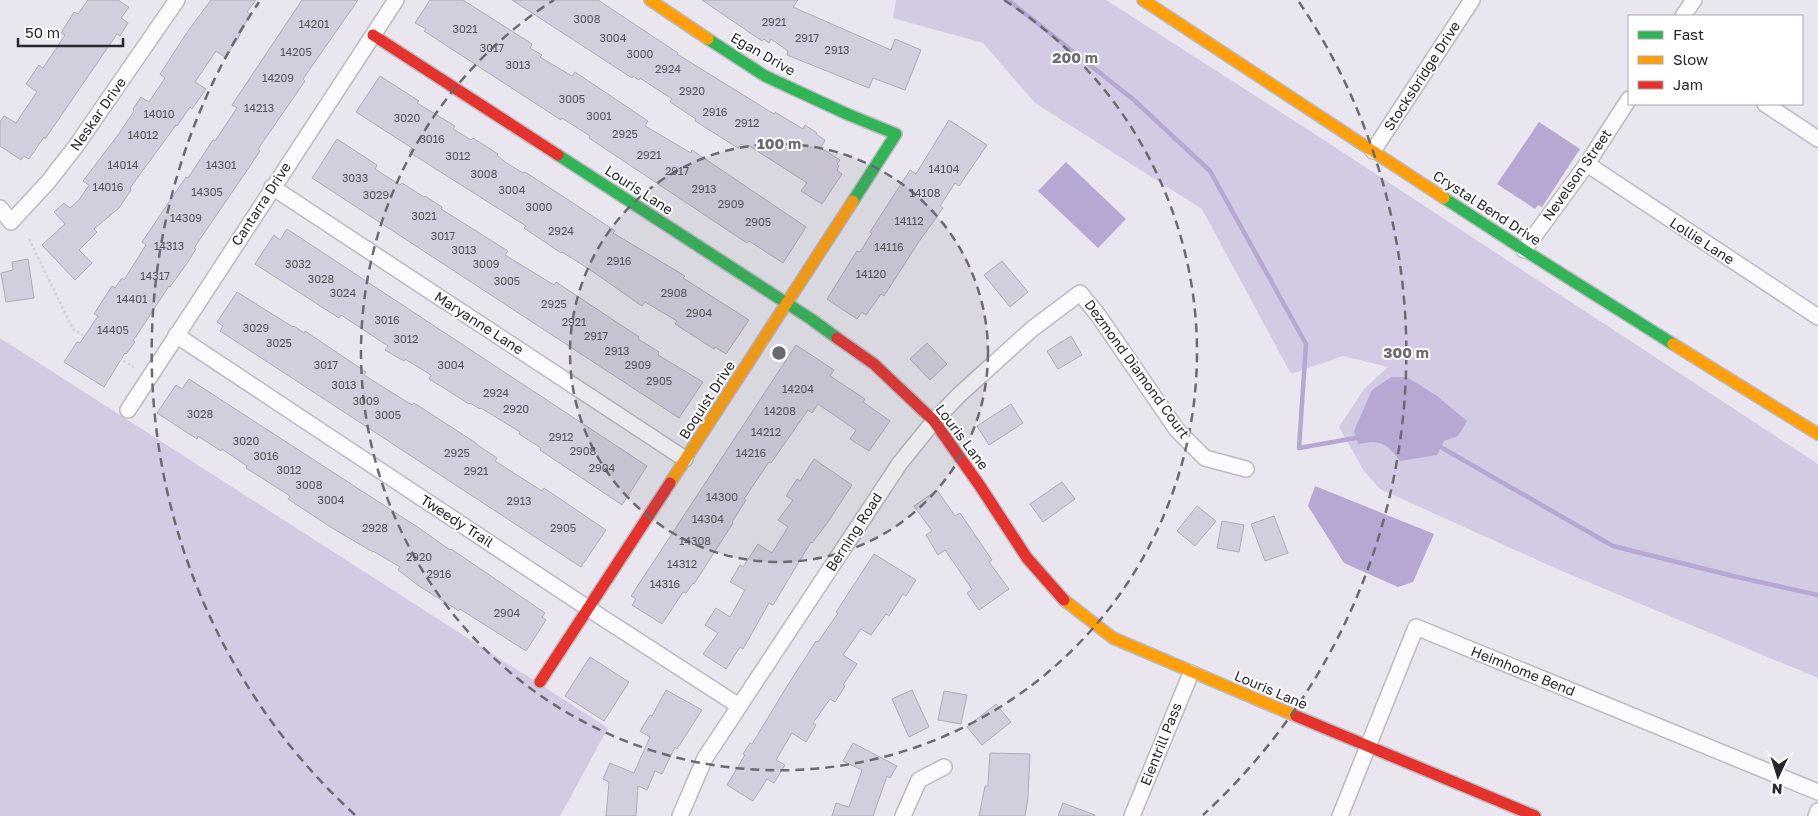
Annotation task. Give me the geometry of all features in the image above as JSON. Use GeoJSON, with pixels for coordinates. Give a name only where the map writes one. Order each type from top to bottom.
{"type":"FeatureCollection","features":[{"type":"Feature","properties":{"kind":"street","name":"Neskar Drive"},"geometry":{"type":"LineString","coordinates":[[0,208],[11,222],[48,182],[76,146],[177,0]]}},
{"type":"Feature","properties":{"kind":"street","name":"Cantarra Drive"},"geometry":{"type":"LineString","coordinates":[[128,410],[396,0]]}},
{"type":"Feature","properties":{"kind":"street","name":"Egan Drive"},"geometry":{"type":"LineString","coordinates":[[650,0],[765,76],[847,114],[896,134]]}},
{"type":"Feature","properties":{"kind":"street","name":"Crystal Bend Drive"},"geometry":{"type":"LineString","coordinates":[[1143,0],[1524,250],[1817,432]]}},
{"type":"Feature","properties":{"kind":"street","name":"Stocksbridge Drive"},"geometry":{"type":"LineString","coordinates":[[1373,151],[1472,0]]}},
{"type":"Feature","properties":{"kind":"street"},"geometry":{"type":"LineString","coordinates":[[1684,15],[1694,0]]}},
{"type":"Feature","properties":{"kind":"street","name":"Louris Lane"},"geometry":{"type":"LineString","coordinates":[[373,35],[787,304],[874,364],[934,421],[980,486],[1027,558],[1068,604],[1113,638],[1191,673],[1535,816]]}},
{"type":"Feature","properties":{"kind":"street","name":"Nevelson Street"},"geometry":{"type":"LineString","coordinates":[[1524,250],[1587,164],[1628,101]]}},
{"type":"Feature","properties":{"kind":"street"},"geometry":{"type":"LineString","coordinates":[[1767,105],[1818,139]]}},
{"type":"Feature","properties":{"kind":"street","name":"Boquist Drive"},"geometry":{"type":"LineString","coordinates":[[540,682],[590,609],[896,134]]}},
{"type":"Feature","properties":{"kind":"street","name":"Lollie Lane"},"geometry":{"type":"LineString","coordinates":[[1587,164],[1818,317]]}},
{"type":"Feature","properties":{"kind":"street","name":"Maryanne Lane"},"geometry":{"type":"LineString","coordinates":[[272,187],[685,459]]}},
{"type":"Feature","properties":{"kind":"street","name":"Berning Road"},"geometry":{"type":"LineString","coordinates":[[680,816],[705,758],[900,463],[934,421],[959,396],[1032,329],[1081,293]]}},
{"type":"Feature","properties":{"kind":"street","name":"Dezmond Diamond Court"},"geometry":{"type":"LineString","coordinates":[[1081,293],[1177,430],[1205,458],[1246,469]]}},
{"type":"Feature","properties":{"kind":"street","name":"Tweedy Trail"},"geometry":{"type":"LineString","coordinates":[[176,335],[739,706]]}},
{"type":"Feature","properties":{"kind":"street","name":"Heimhome Bend"},"geometry":{"type":"LineString","coordinates":[[1340,816],[1416,627],[1818,792]]}},
{"type":"Feature","properties":{"kind":"street","name":"Eientrill Pass"},"geometry":{"type":"LineString","coordinates":[[1132,816],[1191,673]]}},
{"type":"Feature","properties":{"kind":"street"},"geometry":{"type":"LineString","coordinates":[[903,816],[919,780],[944,767]]}},
{"type":"Feature","properties":{"kind":"street"},"geometry":{"type":"LineString","coordinates":[[1816,816],[1818,811]]}},
{"type":"Feature","properties":{"kind":"path"},"geometry":{"type":"LineString","coordinates":[[28,239],[72,329],[135,368]]}},
{"type":"Feature","properties":{"kind":"shaded area"},"geometry":{"type":"Polygon","coordinates":[[[896,0],[1106,0],[1304,127],[1818,464],[1818,678],[1557,569],[1380,489],[1364,471],[1339,427],[1364,389],[1388,367],[1343,356],[1291,374],[1202,209],[1035,103],[983,43],[893,18],[896,0]]]}},
{"type":"Feature","properties":{"kind":"shaded area"},"geometry":{"type":"Polygon","coordinates":[[[1539,122],[1580,149],[1542,207],[1538,205],[1535,209],[1497,184],[1539,122]]]}},
{"type":"Feature","properties":{"kind":"shaded area"},"geometry":{"type":"Polygon","coordinates":[[[1066,162],[1126,219],[1098,248],[1038,191],[1066,162]]]}},
{"type":"Feature","properties":{"kind":"shaded area"},"geometry":{"type":"Polygon","coordinates":[[[0,338],[608,728],[560,816],[0,816],[0,338]]]}},
{"type":"Feature","properties":{"kind":"shaded area"},"geometry":{"type":"Polygon","coordinates":[[[1391,377],[1407,377],[1437,396],[1467,421],[1458,436],[1444,441],[1437,455],[1400,461],[1391,450],[1382,444],[1372,442],[1358,444],[1354,431],[1372,390],[1391,377]]]}},
{"type":"Feature","properties":{"kind":"shaded area"},"geometry":{"type":"Polygon","coordinates":[[[1315,486],[1434,534],[1413,582],[1398,587],[1344,563],[1308,506],[1315,486]]]}},
{"type":"Feature","properties":{"kind":"building"},"geometry":{"type":"Polygon","coordinates":[[[88,0],[118,0],[129,7],[121,18],[128,23],[120,36],[117,34],[45,139],[44,137],[29,159],[24,156],[21,160],[0,146],[0,122],[4,116],[16,123],[37,92],[26,84],[39,65],[43,68],[65,35],[61,33],[74,12],[78,14],[88,0]]]}},
{"type":"Feature","properties":{"kind":"building"},"geometry":{"type":"Polygon","coordinates":[[[211,0],[256,0],[247,12],[251,15],[238,33],[240,34],[238,39],[225,57],[216,51],[195,82],[206,89],[192,109],[190,107],[176,125],[130,188],[131,190],[119,208],[94,229],[97,232],[79,250],[92,263],[75,280],[42,245],[65,224],[54,212],[64,203],[70,208],[79,200],[89,185],[83,181],[118,135],[141,97],[149,102],[165,78],[160,74],[211,0]]]}},
{"type":"Feature","properties":{"kind":"building"},"geometry":{"type":"Polygon","coordinates":[[[302,0],[358,0],[303,79],[305,81],[258,149],[260,151],[194,248],[196,249],[188,262],[169,286],[133,341],[135,342],[125,353],[104,387],[64,362],[77,342],[80,343],[98,316],[94,314],[112,286],[115,288],[122,278],[124,280],[146,245],[142,242],[186,177],[188,178],[237,108],[232,105],[302,0]]]}},
{"type":"Feature","properties":{"kind":"building"},"geometry":{"type":"Polygon","coordinates":[[[430,0],[463,0],[532,44],[530,48],[542,55],[540,57],[572,76],[575,72],[648,121],[645,126],[691,153],[692,150],[806,227],[783,263],[749,241],[747,243],[589,138],[590,136],[562,118],[561,120],[424,31],[426,29],[415,23],[430,0]]]}},
{"type":"Feature","properties":{"kind":"building"},"geometry":{"type":"Polygon","coordinates":[[[512,0],[598,0],[677,54],[774,114],[775,112],[803,129],[805,125],[817,133],[825,140],[821,148],[840,160],[837,164],[839,166],[837,170],[842,174],[822,204],[801,191],[807,183],[748,145],[747,148],[741,144],[738,148],[695,121],[696,119],[670,102],[672,99],[640,78],[639,80],[633,76],[632,78],[512,0]]]}},
{"type":"Feature","properties":{"kind":"building"},"geometry":{"type":"Polygon","coordinates":[[[702,0],[798,0],[793,7],[891,50],[895,39],[921,50],[905,90],[873,78],[869,88],[787,55],[788,51],[771,39],[769,43],[764,39],[762,41],[702,0]]]}},
{"type":"Feature","properties":{"kind":"building"},"geometry":{"type":"Polygon","coordinates":[[[380,76],[419,101],[417,103],[455,126],[453,129],[471,140],[473,138],[498,154],[505,162],[523,173],[525,172],[567,199],[615,231],[613,233],[685,276],[683,278],[749,320],[726,354],[715,347],[714,349],[675,324],[677,321],[645,302],[642,306],[589,269],[524,228],[526,226],[409,152],[412,148],[356,112],[380,76]]]}},
{"type":"Feature","properties":{"kind":"building"},"geometry":{"type":"Polygon","coordinates":[[[949,120],[987,145],[959,186],[955,183],[940,206],[943,208],[884,296],[881,294],[866,315],[862,312],[857,319],[827,299],[857,251],[860,252],[872,233],[870,232],[910,170],[916,174],[949,120]]]}},
{"type":"Feature","properties":{"kind":"building"},"geometry":{"type":"Polygon","coordinates":[[[337,139],[377,165],[375,169],[400,185],[402,183],[442,207],[441,209],[508,251],[505,255],[554,285],[556,282],[639,337],[638,339],[659,352],[658,355],[703,382],[679,418],[312,178],[337,139]]]}},
{"type":"Feature","properties":{"kind":"building"},"geometry":{"type":"Polygon","coordinates":[[[287,229],[647,466],[622,505],[540,450],[541,448],[519,434],[520,432],[429,379],[431,375],[405,359],[404,361],[385,350],[388,346],[341,315],[339,318],[255,264],[274,235],[280,240],[287,229]]]}},
{"type":"Feature","properties":{"kind":"building"},"geometry":{"type":"Polygon","coordinates":[[[28,259],[34,298],[6,302],[1,273],[13,270],[12,262],[28,259]]]}},
{"type":"Feature","properties":{"kind":"building"},"geometry":{"type":"Polygon","coordinates":[[[1002,261],[1028,292],[1010,307],[984,275],[1002,261]]]}},
{"type":"Feature","properties":{"kind":"building"},"geometry":{"type":"Polygon","coordinates":[[[237,292],[293,327],[304,333],[305,331],[366,372],[364,375],[412,405],[414,403],[497,458],[495,461],[542,491],[544,488],[606,530],[581,567],[220,331],[223,326],[217,322],[237,292]]]}},
{"type":"Feature","properties":{"kind":"building"},"geometry":{"type":"Polygon","coordinates":[[[1071,336],[1082,355],[1058,369],[1047,351],[1071,336]]]}},
{"type":"Feature","properties":{"kind":"building"},"geometry":{"type":"Polygon","coordinates":[[[927,343],[947,364],[930,380],[910,359],[927,343]]]}},
{"type":"Feature","properties":{"kind":"building"},"geometry":{"type":"Polygon","coordinates":[[[796,345],[834,370],[830,376],[865,399],[863,402],[890,421],[869,451],[850,439],[856,430],[818,404],[812,413],[808,410],[744,499],[746,500],[733,523],[694,584],[686,593],[683,592],[662,624],[632,605],[636,599],[631,596],[796,345]]]}},
{"type":"Feature","properties":{"kind":"building"},"geometry":{"type":"Polygon","coordinates":[[[189,379],[451,549],[545,613],[542,617],[546,620],[526,651],[460,609],[459,611],[419,586],[398,570],[400,567],[332,528],[288,499],[290,496],[246,468],[247,466],[222,449],[221,451],[198,436],[197,439],[157,413],[176,385],[182,389],[189,379]]]}},
{"type":"Feature","properties":{"kind":"building"},"geometry":{"type":"Polygon","coordinates":[[[1011,404],[1023,423],[989,445],[977,426],[1011,404]]]}},
{"type":"Feature","properties":{"kind":"building"},"geometry":{"type":"Polygon","coordinates":[[[814,459],[852,485],[828,522],[811,542],[773,605],[769,603],[743,649],[740,647],[726,669],[703,654],[718,633],[705,625],[716,608],[730,617],[745,590],[730,582],[740,565],[743,567],[758,544],[772,553],[788,527],[778,520],[793,500],[786,496],[797,479],[800,481],[814,459]]]}},
{"type":"Feature","properties":{"kind":"building"},"geometry":{"type":"Polygon","coordinates":[[[1062,482],[1075,499],[1043,522],[1030,504],[1062,482]]]}},
{"type":"Feature","properties":{"kind":"building"},"geometry":{"type":"Polygon","coordinates":[[[937,490],[955,516],[960,513],[992,560],[989,562],[1009,589],[979,610],[967,593],[972,589],[945,550],[938,555],[926,535],[932,531],[914,506],[937,490]]]}},
{"type":"Feature","properties":{"kind":"building"},"geometry":{"type":"Polygon","coordinates":[[[1197,506],[1216,521],[1195,546],[1177,531],[1197,506]]]}},
{"type":"Feature","properties":{"kind":"building"},"geometry":{"type":"Polygon","coordinates":[[[1274,516],[1288,553],[1265,561],[1251,524],[1274,516]]]}},
{"type":"Feature","properties":{"kind":"building"},"geometry":{"type":"Polygon","coordinates":[[[1222,521],[1244,525],[1239,552],[1217,548],[1222,521]]]}},
{"type":"Feature","properties":{"kind":"building"},"geometry":{"type":"Polygon","coordinates":[[[874,554],[916,580],[906,596],[903,594],[889,616],[886,614],[871,635],[861,629],[843,655],[857,664],[843,685],[845,686],[835,702],[830,699],[813,723],[816,725],[806,742],[792,733],[776,760],[785,765],[774,783],[767,779],[753,801],[727,785],[750,743],[752,744],[816,641],[818,642],[838,613],[836,612],[874,554]]]}},
{"type":"Feature","properties":{"kind":"building"},"geometry":{"type":"Polygon","coordinates":[[[590,657],[629,682],[604,721],[565,696],[590,657]]]}},
{"type":"Feature","properties":{"kind":"building"},"geometry":{"type":"Polygon","coordinates":[[[666,690],[702,710],[677,749],[675,747],[662,774],[655,771],[647,790],[638,786],[636,816],[606,816],[609,782],[603,779],[610,763],[634,773],[650,737],[640,731],[650,715],[652,716],[666,690]]]}},
{"type":"Feature","properties":{"kind":"building"},"geometry":{"type":"Polygon","coordinates":[[[912,690],[929,727],[909,737],[892,699],[912,690]]]}},
{"type":"Feature","properties":{"kind":"building"},"geometry":{"type":"Polygon","coordinates":[[[944,691],[967,695],[961,724],[938,720],[944,691]]]}},
{"type":"Feature","properties":{"kind":"building"},"geometry":{"type":"Polygon","coordinates":[[[996,704],[1011,722],[982,745],[967,727],[996,704]]]}},
{"type":"Feature","properties":{"kind":"building"},"geometry":{"type":"Polygon","coordinates":[[[853,743],[897,766],[890,778],[887,776],[873,816],[832,816],[836,803],[849,807],[862,770],[843,761],[853,743]]]}},
{"type":"Feature","properties":{"kind":"building"},"geometry":{"type":"Polygon","coordinates":[[[990,753],[1030,754],[1028,798],[1025,816],[979,816],[985,786],[988,786],[990,753]]]}},
{"type":"Feature","properties":{"kind":"building"},"geometry":{"type":"Polygon","coordinates":[[[1063,803],[1095,815],[1095,816],[1058,816],[1063,803]]]}},
{"type":"Feature","properties":{"kind":"waterway"},"geometry":{"type":"LineString","coordinates":[[1008,0],[1134,100],[1210,171],[1306,344],[1299,448],[1361,437]]}},
{"type":"Feature","properties":{"kind":"waterway"},"geometry":{"type":"LineString","coordinates":[[1437,445],[1613,546],[1818,595]]}},
{"type":"Feature","properties":{"kind":"traffic: fast"},"geometry":{"type":"LineString","coordinates":[[708,39],[765,76],[847,114],[896,134],[853,201]]}},
{"type":"Feature","properties":{"kind":"traffic: fast"},"geometry":{"type":"LineString","coordinates":[[558,155],[811,319],[837,338]]}},
{"type":"Feature","properties":{"kind":"traffic: fast"},"geometry":{"type":"LineString","coordinates":[[1444,198],[1673,344]]}},
{"type":"Feature","properties":{"kind":"traffic: slow"},"geometry":{"type":"LineString","coordinates":[[650,0],[708,39]]}},
{"type":"Feature","properties":{"kind":"traffic: slow"},"geometry":{"type":"LineString","coordinates":[[1143,0],[1444,198]]}},
{"type":"Feature","properties":{"kind":"traffic: slow"},"geometry":{"type":"LineString","coordinates":[[670,483],[853,201]]}},
{"type":"Feature","properties":{"kind":"traffic: slow"},"geometry":{"type":"LineString","coordinates":[[1673,344],[1818,434]]}},
{"type":"Feature","properties":{"kind":"traffic: slow"},"geometry":{"type":"LineString","coordinates":[[1064,600],[1113,638],[1296,716]]}},
{"type":"Feature","properties":{"kind":"traffic: jam"},"geometry":{"type":"LineString","coordinates":[[373,35],[558,155]]}},
{"type":"Feature","properties":{"kind":"traffic: jam"},"geometry":{"type":"LineString","coordinates":[[837,338],[874,364],[934,421],[980,486],[1027,558],[1064,600]]}},
{"type":"Feature","properties":{"kind":"traffic: jam"},"geometry":{"type":"LineString","coordinates":[[540,682],[670,483]]}},
{"type":"Feature","properties":{"kind":"traffic: jam"},"geometry":{"type":"LineString","coordinates":[[1296,716],[1535,816]]}}]}
